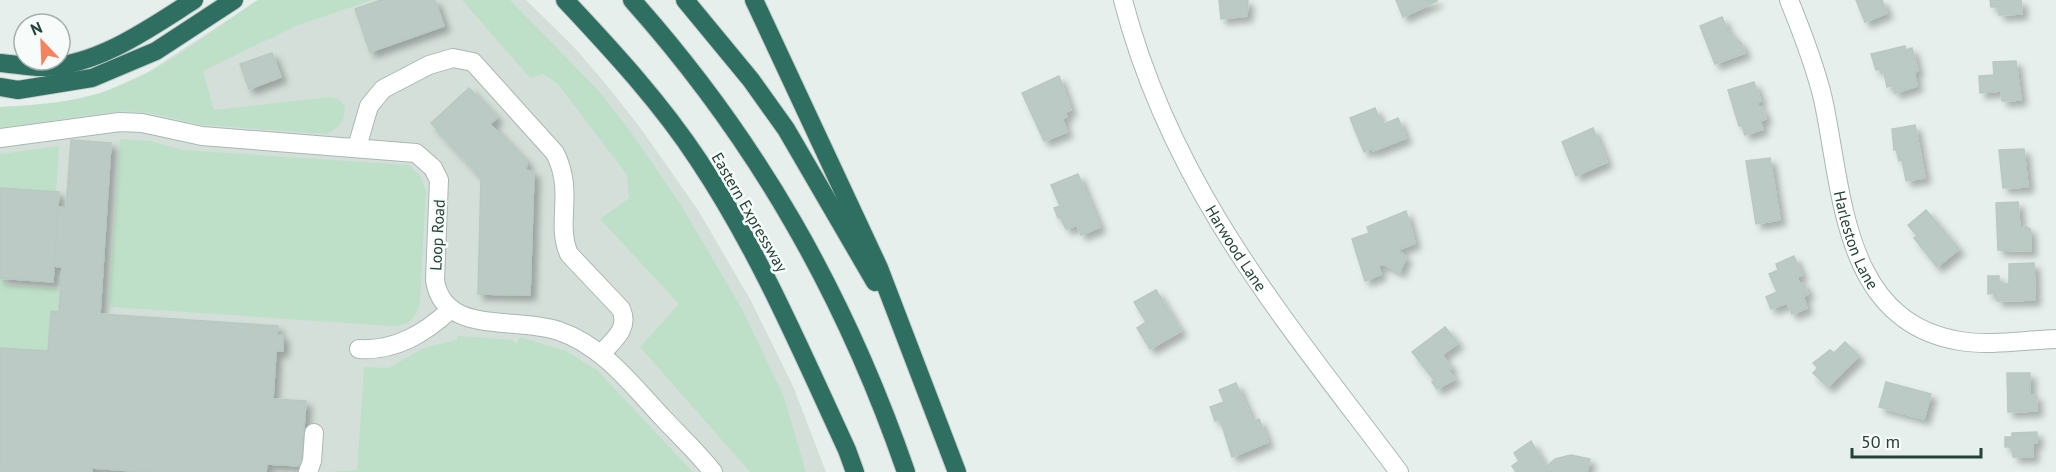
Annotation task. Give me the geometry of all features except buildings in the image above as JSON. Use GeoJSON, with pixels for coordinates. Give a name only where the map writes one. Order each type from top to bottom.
{"type":"FeatureCollection","features":[{"type":"Feature","properties":{"kind":"highway"},"geometry":{"type":"LineString","coordinates":[[0,63],[46,67],[93,57],[152,26],[194,0]]}},
{"type":"Feature","properties":{"kind":"highway"},"geometry":{"type":"LineString","coordinates":[[0,87],[18,90],[92,78],[156,51],[234,0]]}},
{"type":"Feature","properties":{"kind":"highway","name":"Eastern Expressway"},"geometry":{"type":"LineString","coordinates":[[565,0],[616,55],[699,161],[753,253],[848,450],[855,472]]}},
{"type":"Feature","properties":{"kind":"highway","name":"Eastern Expressway"},"geometry":{"type":"LineString","coordinates":[[632,0],[712,96],[761,167],[814,256],[853,334],[906,472]]}},
{"type":"Feature","properties":{"kind":"highway"},"geometry":{"type":"LineString","coordinates":[[685,0],[751,80],[786,129],[895,314]]}},
{"type":"Feature","properties":{"kind":"highway"},"geometry":{"type":"LineString","coordinates":[[754,0],[879,268],[957,472]]}},
{"type":"Feature","properties":{"kind":"street","name":"Harwood Lane"},"geometry":{"type":"LineString","coordinates":[[1123,0],[1134,44],[1153,93],[1197,188],[1227,238],[1268,298],[1399,472]]}},
{"type":"Feature","properties":{"kind":"street","name":"Harleston Lane"},"geometry":{"type":"LineString","coordinates":[[1789,0],[1822,97],[1851,240],[1863,270],[1880,296],[1918,326],[1959,341],[2056,339]]}},
{"type":"Feature","properties":{"kind":"street"},"geometry":{"type":"LineString","coordinates":[[357,147],[369,106],[383,89],[429,65],[453,58],[473,62],[555,153],[563,170],[566,187],[564,243],[569,254],[621,309],[625,318],[623,329],[601,354]]}},
{"type":"Feature","properties":{"kind":"street","name":"Loop Road"},"geometry":{"type":"LineString","coordinates":[[0,138],[120,122],[142,123],[202,136],[416,153],[433,168],[439,180],[435,280],[437,292],[450,310]]}},
{"type":"Feature","properties":{"kind":"street"},"geometry":{"type":"LineString","coordinates":[[359,349],[381,350],[397,345],[450,310],[471,319],[539,326],[560,331],[601,354],[713,472]]}},
{"type":"Feature","properties":{"kind":"street"},"geometry":{"type":"LineString","coordinates":[[308,472],[312,461],[314,433]]}},
{"type":"Feature","properties":{"kind":"shaded area"},"geometry":{"type":"Polygon","coordinates":[[[258,0],[526,0],[573,46],[605,83],[639,126],[698,210],[751,301],[793,386],[826,472],[0,472],[0,107],[55,104],[102,93],[148,72],[258,0]]]}},
{"type":"Feature","properties":{"kind":"green space"},"geometry":{"type":"Polygon","coordinates":[[[258,0],[372,0],[296,26],[203,71],[214,110],[330,97],[339,99],[345,107],[343,120],[327,134],[203,125],[149,113],[122,111],[0,128],[0,107],[75,99],[121,85],[162,65],[258,0]]]}},
{"type":"Feature","properties":{"kind":"green space"},"geometry":{"type":"Polygon","coordinates":[[[462,0],[510,0],[598,90],[631,132],[681,205],[742,309],[784,397],[806,472],[750,472],[640,347],[679,304],[600,219],[629,198],[627,175],[558,84],[543,74],[530,78],[462,0]]]}},
{"type":"Feature","properties":{"kind":"green space"},"geometry":{"type":"Polygon","coordinates":[[[120,139],[150,141],[183,150],[409,165],[420,176],[426,191],[420,303],[416,313],[407,323],[392,326],[112,307],[109,303],[120,139]]]}},
{"type":"Feature","properties":{"kind":"green space"},"geometry":{"type":"Polygon","coordinates":[[[59,146],[56,192],[0,188],[0,154],[59,146]]]}},
{"type":"Feature","properties":{"kind":"green space"},"geometry":{"type":"Polygon","coordinates":[[[0,278],[6,279],[6,285],[61,289],[59,312],[50,311],[48,351],[0,348],[0,278]]]}},
{"type":"Feature","properties":{"kind":"green space"},"geometry":{"type":"Polygon","coordinates":[[[458,336],[513,340],[516,344],[520,337],[566,351],[597,370],[693,472],[328,472],[357,470],[364,367],[389,368],[423,348],[457,340],[458,336]]]}}]}
